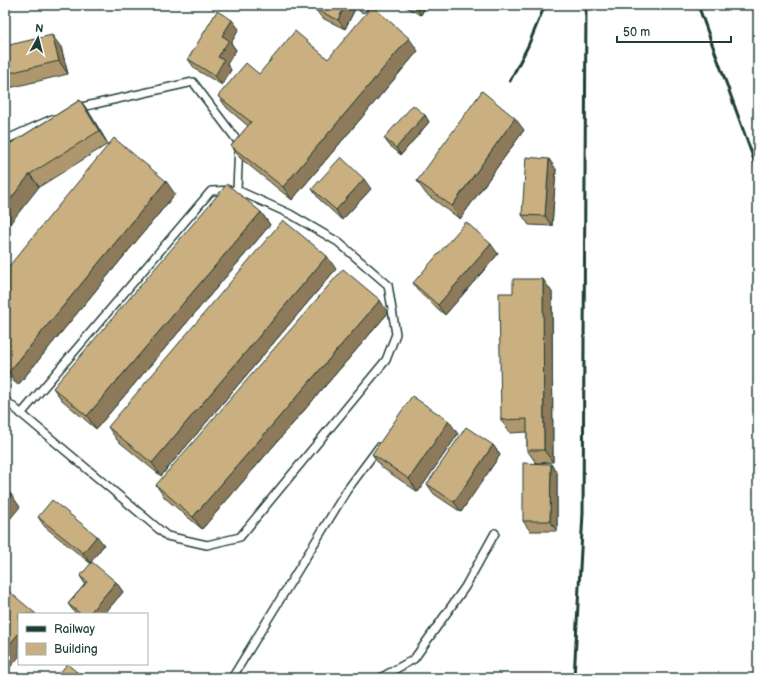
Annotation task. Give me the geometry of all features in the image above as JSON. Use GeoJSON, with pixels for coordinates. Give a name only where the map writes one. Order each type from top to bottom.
{"type":"FeatureCollection","features":[{"type":"Feature","properties":{"kind":"lane"},"geometry":{"type":"LineString","coordinates":[[70,111],[77,108],[193,82],[238,143],[237,190]]}},
{"type":"Feature","properties":{"kind":"lane"},"geometry":{"type":"LineString","coordinates":[[5,140],[55,117]]}},
{"type":"Feature","properties":{"kind":"lane"},"geometry":{"type":"LineString","coordinates":[[5,400],[21,414],[167,536],[207,545],[240,537],[386,360],[396,334],[388,285],[338,242],[290,214],[237,190],[211,191],[21,414]]}},
{"type":"Feature","properties":{"kind":"lane"},"geometry":{"type":"LineString","coordinates":[[232,678],[347,490],[385,439]]}},
{"type":"Feature","properties":{"kind":"lane"},"geometry":{"type":"LineString","coordinates":[[380,678],[414,659],[465,587],[495,533]]}},
{"type":"Feature","properties":{"kind":"building"},"geometry":{"type":"Polygon","coordinates":[[[317,5],[345,5],[338,20],[315,9],[317,5]]]}},
{"type":"Feature","properties":{"kind":"building"},"geometry":{"type":"Polygon","coordinates":[[[372,6],[409,38],[283,187],[231,146],[251,122],[218,96],[246,63],[259,74],[295,31],[328,59],[372,6]]]}},
{"type":"Feature","properties":{"kind":"building"},"geometry":{"type":"Polygon","coordinates":[[[217,11],[232,20],[222,36],[229,40],[218,57],[224,60],[215,76],[188,59],[217,11]]]}},
{"type":"Feature","properties":{"kind":"building"},"geometry":{"type":"Polygon","coordinates":[[[52,35],[59,61],[5,74],[5,46],[52,35]]]}},
{"type":"Feature","properties":{"kind":"building"},"geometry":{"type":"Polygon","coordinates":[[[482,91],[515,118],[452,206],[417,181],[482,91]]]}},
{"type":"Feature","properties":{"kind":"building"},"geometry":{"type":"Polygon","coordinates":[[[80,100],[99,131],[30,174],[5,206],[5,147],[80,100]]]}},
{"type":"Feature","properties":{"kind":"building"},"geometry":{"type":"Polygon","coordinates":[[[413,105],[425,115],[396,148],[384,138],[413,105]]]}},
{"type":"Feature","properties":{"kind":"building"},"geometry":{"type":"Polygon","coordinates":[[[114,138],[166,181],[9,372],[5,368],[5,271],[114,138]]]}},
{"type":"Feature","properties":{"kind":"building"},"geometry":{"type":"Polygon","coordinates":[[[341,157],[364,179],[336,210],[312,189],[341,157]]]}},
{"type":"Feature","properties":{"kind":"building"},"geometry":{"type":"Polygon","coordinates":[[[526,157],[549,159],[545,216],[522,215],[526,157]]]}},
{"type":"Feature","properties":{"kind":"building"},"geometry":{"type":"Polygon","coordinates":[[[227,184],[261,212],[87,416],[53,388],[227,184]]]}},
{"type":"Feature","properties":{"kind":"building"},"geometry":{"type":"Polygon","coordinates":[[[283,220],[327,256],[152,463],[108,427],[283,220]]]}},
{"type":"Feature","properties":{"kind":"building"},"geometry":{"type":"Polygon","coordinates":[[[466,222],[491,244],[438,305],[413,283],[466,222]]]}},
{"type":"Feature","properties":{"kind":"building"},"geometry":{"type":"Polygon","coordinates":[[[343,269],[380,300],[193,517],[156,485],[343,269]]]}},
{"type":"Feature","properties":{"kind":"building"},"geometry":{"type":"Polygon","coordinates":[[[513,279],[543,279],[544,450],[527,450],[527,419],[501,420],[499,293],[513,293],[513,279]]]}},
{"type":"Feature","properties":{"kind":"building"},"geometry":{"type":"Polygon","coordinates":[[[412,396],[449,421],[409,479],[372,454],[412,396]]]}},
{"type":"Feature","properties":{"kind":"building"},"geometry":{"type":"Polygon","coordinates":[[[466,427],[493,445],[454,502],[427,484],[466,427]]]}},
{"type":"Feature","properties":{"kind":"building"},"geometry":{"type":"Polygon","coordinates":[[[523,463],[551,464],[550,521],[523,521],[523,463]]]}},
{"type":"Feature","properties":{"kind":"building"},"geometry":{"type":"Polygon","coordinates":[[[5,489],[11,494],[5,502],[5,489]]]}},
{"type":"Feature","properties":{"kind":"building"},"geometry":{"type":"Polygon","coordinates":[[[52,500],[97,536],[83,553],[38,517],[52,500]]]}},
{"type":"Feature","properties":{"kind":"building"},"geometry":{"type":"Polygon","coordinates":[[[92,562],[116,582],[90,613],[80,613],[68,604],[87,582],[80,576],[92,562]]]}},
{"type":"Feature","properties":{"kind":"building"},"geometry":{"type":"Polygon","coordinates":[[[5,588],[35,613],[18,613],[18,634],[5,650],[5,588]]]}},
{"type":"Feature","properties":{"kind":"building"},"geometry":{"type":"Polygon","coordinates":[[[66,665],[77,672],[72,678],[56,678],[66,665]]]}},
{"type":"Feature","properties":{"kind":"railway"},"geometry":{"type":"LineString","coordinates":[[510,81],[528,46],[545,5]]}},
{"type":"Feature","properties":{"kind":"railway"},"geometry":{"type":"LineString","coordinates":[[574,678],[583,513],[586,5]]}},
{"type":"Feature","properties":{"kind":"railway"},"geometry":{"type":"LineString","coordinates":[[698,5],[758,171]]}}]}
